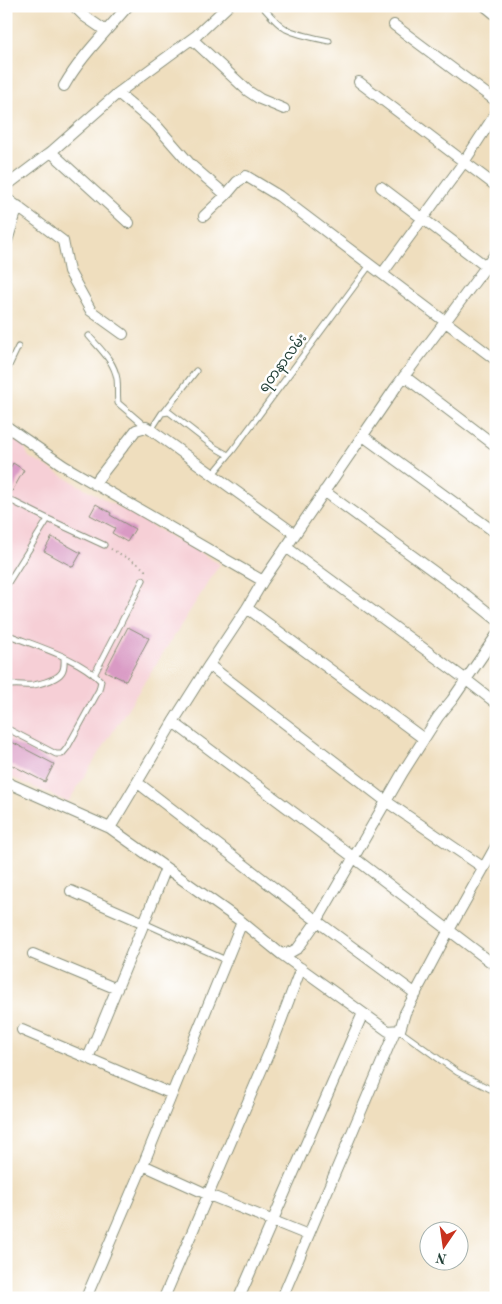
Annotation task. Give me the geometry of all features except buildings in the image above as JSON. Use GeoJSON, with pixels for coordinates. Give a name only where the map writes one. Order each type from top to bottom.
{"type":"FeatureCollection","features":[{"type":"Feature","properties":{"kind":"street"},"geometry":{"type":"LineString","coordinates":[[74,6],[84,16],[106,31]]}},
{"type":"Feature","properties":{"kind":"street"},"geometry":{"type":"LineString","coordinates":[[64,86],[74,69],[128,6]]}},
{"type":"Feature","properties":{"kind":"street"},"geometry":{"type":"LineString","coordinates":[[6,186],[51,152],[118,92],[192,39],[228,6]]}},
{"type":"Feature","properties":{"kind":"street"},"geometry":{"type":"LineString","coordinates":[[485,6],[496,15]]}},
{"type":"Feature","properties":{"kind":"street"},"geometry":{"type":"LineString","coordinates":[[394,26],[496,101]]}},
{"type":"Feature","properties":{"kind":"street"},"geometry":{"type":"LineString","coordinates":[[192,39],[248,91],[260,99],[284,109]]}},
{"type":"Feature","properties":{"kind":"street"},"geometry":{"type":"LineString","coordinates":[[359,82],[496,186]]}},
{"type":"Feature","properties":{"kind":"street"},"geometry":{"type":"LineString","coordinates":[[118,92],[156,125],[191,165],[226,195]]}},
{"type":"Feature","properties":{"kind":"street"},"geometry":{"type":"LineString","coordinates":[[382,274],[464,162],[496,113]]}},
{"type":"Feature","properties":{"kind":"street"},"geometry":{"type":"LineString","coordinates":[[51,152],[130,223]]}},
{"type":"Feature","properties":{"kind":"street"},"geometry":{"type":"LineString","coordinates":[[204,216],[237,182],[246,176],[279,196],[496,360]]}},
{"type":"Feature","properties":{"kind":"street"},"geometry":{"type":"LineString","coordinates":[[381,186],[496,274]]}},
{"type":"Feature","properties":{"kind":"street"},"geometry":{"type":"LineString","coordinates":[[6,198],[63,241],[69,271],[91,311],[123,334]]}},
{"type":"Feature","properties":{"kind":"street"},"geometry":{"type":"LineString","coordinates":[[6,244],[18,206]]}},
{"type":"Feature","properties":{"kind":"street"},"geometry":{"type":"LineString","coordinates":[[110,828],[173,722],[263,581],[404,376],[496,253]]}},
{"type":"Feature","properties":{"kind":"street"},"geometry":{"type":"LineString","coordinates":[[404,376],[496,446]]}},
{"type":"Feature","properties":{"kind":"street"},"geometry":{"type":"LineString","coordinates":[[6,426],[64,466],[263,581]]}},
{"type":"Feature","properties":{"kind":"street"},"geometry":{"type":"LineString","coordinates":[[94,484],[136,430],[149,428],[295,534]]}},
{"type":"Feature","properties":{"kind":"street"},"geometry":{"type":"LineString","coordinates":[[362,436],[496,533]]}},
{"type":"Feature","properties":{"kind":"street"},"geometry":{"type":"LineString","coordinates":[[324,491],[496,619]]}},
{"type":"Feature","properties":{"kind":"street"},"geometry":{"type":"LineString","coordinates":[[286,548],[496,703]]}},
{"type":"Feature","properties":{"kind":"street"},"geometry":{"type":"LineString","coordinates":[[247,608],[424,739]]}},
{"type":"Feature","properties":{"kind":"street"},"geometry":{"type":"LineString","coordinates":[[281,954],[298,948],[317,921],[403,772],[438,717],[496,636]]}},
{"type":"Feature","properties":{"kind":"street"},"geometry":{"type":"LineString","coordinates":[[209,665],[387,802],[484,868]]}},
{"type":"Feature","properties":{"kind":"street"},"geometry":{"type":"LineString","coordinates":[[173,722],[496,966]]}},
{"type":"Feature","properties":{"kind":"street"},"geometry":{"type":"LineString","coordinates":[[6,782],[110,828],[242,922],[281,954],[388,1031],[397,1031]]}},
{"type":"Feature","properties":{"kind":"street"},"geometry":{"type":"LineString","coordinates":[[138,783],[317,921],[416,994]]}},
{"type":"Feature","properties":{"kind":"street"},"geometry":{"type":"LineString","coordinates":[[282,1298],[405,1013],[496,846]]}},
{"type":"Feature","properties":{"kind":"street"},"geometry":{"type":"LineString","coordinates":[[88,1058],[166,868]]}},
{"type":"Feature","properties":{"kind":"street"},"geometry":{"type":"LineString","coordinates":[[71,891],[144,923]]}},
{"type":"Feature","properties":{"kind":"street"},"geometry":{"type":"LineString","coordinates":[[86,1298],[143,1165],[242,922]]}},
{"type":"Feature","properties":{"kind":"street"},"geometry":{"type":"LineString","coordinates":[[33,954],[117,989]]}},
{"type":"Feature","properties":{"kind":"street"},"geometry":{"type":"LineString","coordinates":[[164,1298],[270,1050],[301,968]]}},
{"type":"Feature","properties":{"kind":"street"},"geometry":{"type":"LineString","coordinates":[[239,1298],[363,1013]]}},
{"type":"Feature","properties":{"kind":"street"},"geometry":{"type":"LineString","coordinates":[[22,1030],[172,1094]]}},
{"type":"Feature","properties":{"kind":"street"},"geometry":{"type":"LineString","coordinates":[[143,1165],[209,1195],[308,1235]]}},
{"type":"Feature","properties":{"kind":"lane"},"geometry":{"type":"LineString","coordinates":[[262,6],[285,28],[329,41]]}},
{"type":"Feature","properties":{"kind":"lane","name":"ရတနာလမ်း"},"geometry":{"type":"LineString","coordinates":[[213,474],[239,442],[370,265]]}},
{"type":"Feature","properties":{"kind":"lane"},"geometry":{"type":"LineString","coordinates":[[89,336],[112,363],[117,380],[118,403],[149,428],[165,411],[196,371]]}},
{"type":"Feature","properties":{"kind":"lane"},"geometry":{"type":"LineString","coordinates":[[6,372],[18,347]]}},
{"type":"Feature","properties":{"kind":"lane"},"geometry":{"type":"LineString","coordinates":[[165,411],[228,455]]}},
{"type":"Feature","properties":{"kind":"lane"},"geometry":{"type":"LineString","coordinates":[[6,498],[104,545]]}},
{"type":"Feature","properties":{"kind":"lane"},"geometry":{"type":"LineString","coordinates":[[6,586],[48,519]]}},
{"type":"Feature","properties":{"kind":"lane"},"geometry":{"type":"LineString","coordinates":[[94,675],[143,580]]}},
{"type":"Feature","properties":{"kind":"lane"},"geometry":{"type":"LineString","coordinates":[[6,634],[64,657],[94,675],[101,682],[99,690],[62,754],[56,754],[6,728]]}},
{"type":"Feature","properties":{"kind":"lane"},"geometry":{"type":"LineString","coordinates":[[6,686],[12,684],[34,685],[51,680],[61,674],[64,666],[64,657]]}},
{"type":"Feature","properties":{"kind":"lane"},"geometry":{"type":"LineString","coordinates":[[144,923],[226,960]]}},
{"type":"Feature","properties":{"kind":"lane"},"geometry":{"type":"LineString","coordinates":[[397,1031],[457,1072],[490,1089],[496,1090]]}},
{"type":"Feature","properties":{"kind":"path"},"geometry":{"type":"LineString","coordinates":[[104,545],[145,570],[143,580]]}},
{"type":"Feature","properties":{"kind":"shaded area"},"geometry":{"type":"Polygon","coordinates":[[[6,432],[23,444],[29,457],[220,564],[68,802],[6,775],[6,432]]]}}]}
